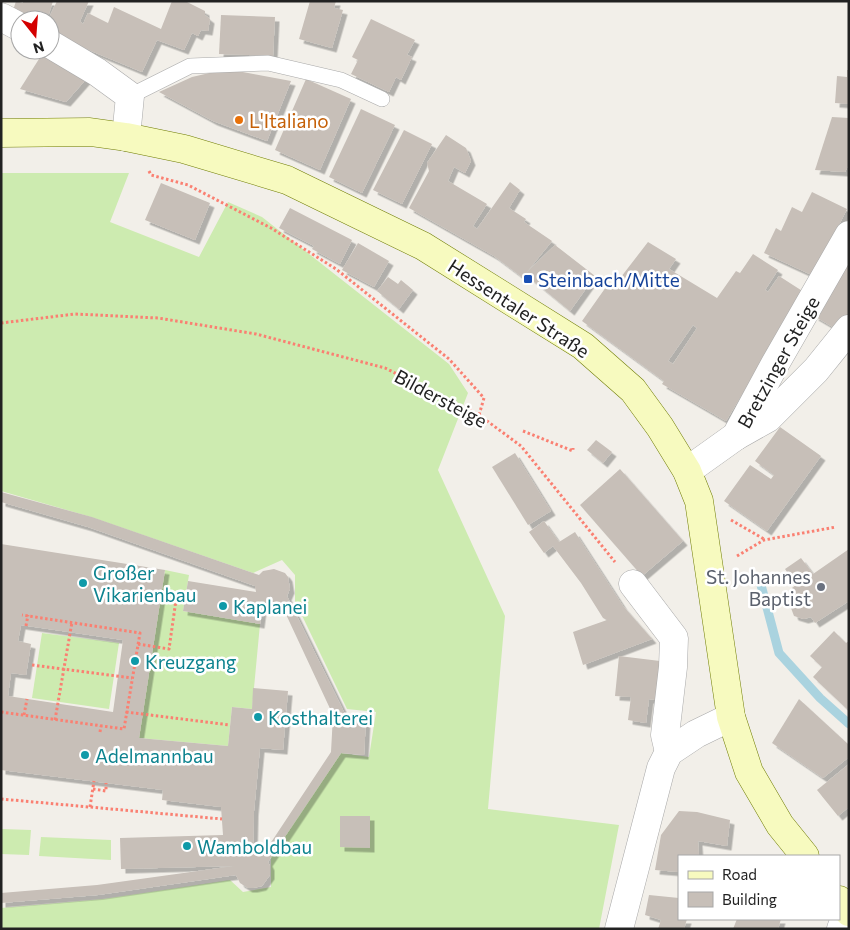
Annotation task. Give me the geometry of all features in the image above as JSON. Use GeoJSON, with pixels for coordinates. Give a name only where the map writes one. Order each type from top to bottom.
{"type":"FeatureCollection","features":[{"type":"Feature","properties":{"kind":"main road","name":"Hessentaler Straße"},"geometry":{"type":"LineString","coordinates":[[1,134],[90,132],[126,137],[184,149],[287,180],[424,246],[583,346],[633,390],[660,427],[687,471],[699,501],[731,717],[749,772],[780,825],[804,855]]}},
{"type":"Feature","properties":{"kind":"street"},"geometry":{"type":"LineString","coordinates":[[60,50],[97,72],[130,96],[126,137]]}},
{"type":"Feature","properties":{"kind":"street","name":"Bretzinger Steige"},"geometry":{"type":"LineString","coordinates":[[687,471],[736,436],[849,235]]}},
{"type":"Feature","properties":{"kind":"street"},"geometry":{"type":"LineString","coordinates":[[736,436],[768,418],[816,370],[849,329]]}},
{"type":"Feature","properties":{"kind":"street"},"geometry":{"type":"LineString","coordinates":[[633,584],[674,638],[673,667],[665,735],[669,752]]}},
{"type":"Feature","properties":{"kind":"street"},"geometry":{"type":"LineString","coordinates":[[619,929],[660,768],[669,752],[696,734],[731,717]]}},
{"type":"Feature","properties":{"kind":"lane"},"geometry":{"type":"LineString","coordinates":[[130,96],[190,66],[268,63],[341,80],[382,99]]}},
{"type":"Feature","properties":{"kind":"path"},"geometry":{"type":"LineString","coordinates":[[126,137],[151,175],[188,185],[271,228],[344,275],[450,359],[484,398],[479,415]]}},
{"type":"Feature","properties":{"kind":"path","name":"Bildersteige"},"geometry":{"type":"LineString","coordinates":[[1,322],[75,314],[158,318],[256,334],[385,368],[479,415],[521,446],[633,584]]}},
{"type":"Feature","properties":{"kind":"path"},"geometry":{"type":"LineString","coordinates":[[523,431],[573,451],[574,448]]}},
{"type":"Feature","properties":{"kind":"path"},"geometry":{"type":"LineString","coordinates":[[711,580],[741,552],[764,540],[836,527]]}},
{"type":"Feature","properties":{"kind":"path"},"geometry":{"type":"LineString","coordinates":[[138,644],[169,649],[177,593],[186,595]]}},
{"type":"Feature","properties":{"kind":"path"},"geometry":{"type":"LineString","coordinates":[[1,712],[124,729],[140,633],[22,614]]}},
{"type":"Feature","properties":{"kind":"path"},"geometry":{"type":"LineString","coordinates":[[26,626],[28,615]]}},
{"type":"Feature","properties":{"kind":"path"},"geometry":{"type":"LineString","coordinates":[[55,720],[72,622]]}},
{"type":"Feature","properties":{"kind":"path"},"geometry":{"type":"LineString","coordinates":[[32,665],[132,678]]}},
{"type":"Feature","properties":{"kind":"path"},"geometry":{"type":"LineString","coordinates":[[24,716],[27,699]]}},
{"type":"Feature","properties":{"kind":"path"},"geometry":{"type":"LineString","coordinates":[[126,712],[230,725]]}},
{"type":"Feature","properties":{"kind":"path"},"geometry":{"type":"LineString","coordinates":[[100,732],[101,726]]}},
{"type":"Feature","properties":{"kind":"path"},"geometry":{"type":"LineString","coordinates":[[90,807],[94,781]]}},
{"type":"Feature","properties":{"kind":"path"},"geometry":{"type":"LineString","coordinates":[[93,789],[106,790],[106,783]]}},
{"type":"Feature","properties":{"kind":"path"},"geometry":{"type":"LineString","coordinates":[[1,800],[222,819]]}},
{"type":"Feature","properties":{"kind":"green space"},"geometry":{"type":"Polygon","coordinates":[[[1,173],[129,173],[110,222],[199,257],[228,202],[262,217],[449,364],[468,393],[438,470],[505,616],[488,809],[619,825],[599,929],[1,929],[1,908],[103,899],[230,880],[243,892],[271,887],[271,857],[341,753],[369,757],[376,712],[347,709],[295,601],[295,575],[282,560],[253,573],[91,517],[1,491],[1,173]]]}},
{"type":"Feature","properties":{"kind":"green space"},"geometry":{"type":"Polygon","coordinates":[[[165,570],[189,575],[183,611],[260,624],[252,709],[232,707],[228,746],[139,738],[165,570]]]}},
{"type":"Feature","properties":{"kind":"green space"},"geometry":{"type":"Polygon","coordinates":[[[42,633],[119,643],[109,709],[32,698],[42,633]]]}},
{"type":"Feature","properties":{"kind":"green space"},"geometry":{"type":"Polygon","coordinates":[[[2,829],[31,830],[29,855],[1,854],[2,829]]]}},
{"type":"Feature","properties":{"kind":"green space"},"geometry":{"type":"Polygon","coordinates":[[[41,837],[111,840],[111,860],[39,856],[41,837]]]}},
{"type":"Feature","properties":{"kind":"building"},"geometry":{"type":"Polygon","coordinates":[[[16,1],[23,3],[23,1],[53,1],[50,10],[13,10],[16,1]]]}},
{"type":"Feature","properties":{"kind":"building"},"geometry":{"type":"Polygon","coordinates":[[[57,1],[89,1],[80,21],[83,24],[88,13],[108,23],[114,7],[161,29],[172,1],[185,1],[205,11],[205,15],[210,19],[208,31],[201,30],[198,36],[192,33],[184,50],[157,40],[142,72],[60,38],[60,10],[53,10],[57,1]]]}},
{"type":"Feature","properties":{"kind":"building"},"geometry":{"type":"Polygon","coordinates":[[[310,1],[336,1],[334,8],[343,10],[332,48],[299,39],[310,1]]]}},
{"type":"Feature","properties":{"kind":"building"},"geometry":{"type":"Polygon","coordinates":[[[221,15],[275,17],[273,56],[219,54],[221,15]]]}},
{"type":"Feature","properties":{"kind":"building"},"geometry":{"type":"Polygon","coordinates":[[[371,19],[415,40],[407,55],[412,57],[401,80],[396,77],[389,92],[351,74],[358,60],[352,57],[371,19]]]}},
{"type":"Feature","properties":{"kind":"building"},"geometry":{"type":"Polygon","coordinates":[[[38,60],[60,60],[89,76],[66,102],[20,89],[38,60]]]}},
{"type":"Feature","properties":{"kind":"building"},"geometry":{"type":"Polygon","coordinates":[[[227,69],[291,81],[267,141],[213,121],[159,92],[192,77],[227,69]]]}},
{"type":"Feature","properties":{"kind":"building"},"geometry":{"type":"Polygon","coordinates":[[[847,70],[849,70],[849,104],[835,103],[837,76],[847,77],[847,70]]]}},
{"type":"Feature","properties":{"kind":"building"},"geometry":{"type":"Polygon","coordinates":[[[306,79],[351,99],[320,170],[275,150],[306,79]]]}},
{"type":"Feature","properties":{"kind":"building"},"geometry":{"type":"Polygon","coordinates":[[[361,109],[395,125],[362,193],[329,177],[361,109]]]}},
{"type":"Feature","properties":{"kind":"building"},"geometry":{"type":"Polygon","coordinates":[[[832,117],[849,118],[849,164],[845,172],[815,170],[832,117]]]}},
{"type":"Feature","properties":{"kind":"building"},"geometry":{"type":"Polygon","coordinates":[[[404,130],[432,144],[402,204],[373,190],[404,130]]]}},
{"type":"Feature","properties":{"kind":"building"},"geometry":{"type":"Polygon","coordinates":[[[446,135],[466,148],[471,161],[465,173],[454,167],[448,181],[487,204],[473,226],[477,229],[510,182],[520,190],[509,208],[526,219],[524,222],[552,241],[526,273],[555,245],[595,276],[570,311],[525,274],[522,277],[494,256],[409,208],[429,171],[427,163],[446,135]]]}},
{"type":"Feature","properties":{"kind":"building"},"geometry":{"type":"Polygon","coordinates":[[[161,183],[210,203],[195,240],[145,220],[161,183]]]}},
{"type":"Feature","properties":{"kind":"building"},"geometry":{"type":"Polygon","coordinates":[[[812,192],[847,209],[814,276],[764,253],[776,228],[781,231],[792,207],[802,212],[812,192]]]}},
{"type":"Feature","properties":{"kind":"building"},"geometry":{"type":"Polygon","coordinates":[[[290,208],[352,240],[340,264],[312,249],[314,246],[279,228],[290,208]]]}},
{"type":"Feature","properties":{"kind":"building"},"geometry":{"type":"Polygon","coordinates":[[[648,242],[676,259],[669,269],[717,298],[736,271],[740,273],[753,254],[778,270],[765,290],[768,292],[779,276],[807,294],[773,343],[726,421],[662,384],[664,381],[582,321],[606,287],[611,290],[648,242]],[[693,325],[668,361],[673,364],[697,328],[693,325]]]}},
{"type":"Feature","properties":{"kind":"building"},"geometry":{"type":"Polygon","coordinates":[[[358,243],[389,261],[374,287],[342,270],[358,243]]]}},
{"type":"Feature","properties":{"kind":"building"},"geometry":{"type":"Polygon","coordinates":[[[849,259],[849,315],[838,330],[814,316],[849,259]]]}},
{"type":"Feature","properties":{"kind":"building"},"geometry":{"type":"Polygon","coordinates":[[[388,277],[398,284],[401,280],[413,290],[399,309],[377,291],[388,277]]]}},
{"type":"Feature","properties":{"kind":"building"},"geometry":{"type":"Polygon","coordinates":[[[780,427],[821,456],[767,531],[724,501],[750,465],[771,479],[774,475],[755,461],[780,427]]]}},
{"type":"Feature","properties":{"kind":"building"},"geometry":{"type":"Polygon","coordinates":[[[596,440],[612,452],[603,463],[587,450],[596,440]]]}},
{"type":"Feature","properties":{"kind":"building"},"geometry":{"type":"Polygon","coordinates":[[[515,453],[551,511],[528,525],[492,467],[515,453]]]}},
{"type":"Feature","properties":{"kind":"building"},"geometry":{"type":"Polygon","coordinates":[[[620,469],[683,541],[642,576],[580,505],[620,469]]]}},
{"type":"Feature","properties":{"kind":"building"},"geometry":{"type":"Polygon","coordinates":[[[1,492],[92,517],[259,575],[263,571],[274,569],[285,573],[288,577],[290,589],[287,596],[346,716],[366,719],[364,755],[341,753],[268,862],[270,875],[262,886],[248,888],[240,883],[236,875],[98,895],[1,903],[1,893],[97,885],[234,866],[121,869],[120,838],[223,835],[221,807],[162,800],[163,790],[1,770],[1,544],[165,570],[139,738],[228,746],[232,707],[252,709],[253,688],[288,691],[283,750],[260,748],[254,811],[253,853],[262,856],[331,752],[333,715],[283,608],[277,611],[274,604],[263,601],[260,624],[183,611],[188,581],[256,592],[255,586],[88,527],[1,502],[1,492]],[[21,625],[18,641],[31,644],[26,675],[11,673],[8,696],[113,712],[123,640],[21,625]]]}},
{"type":"Feature","properties":{"kind":"building"},"geometry":{"type":"Polygon","coordinates":[[[544,521],[559,542],[575,532],[623,606],[652,639],[583,665],[573,632],[607,620],[603,618],[581,583],[553,546],[544,553],[529,532],[544,521]]]}},
{"type":"Feature","properties":{"kind":"building","name":"St. Johannes Baptist"},"geometry":{"type":"Polygon","coordinates":[[[849,549],[849,601],[815,623],[811,617],[804,619],[794,616],[791,601],[796,594],[792,588],[796,585],[785,569],[801,558],[813,574],[849,549]]]}},
{"type":"Feature","properties":{"kind":"building"},"geometry":{"type":"Polygon","coordinates":[[[834,631],[846,643],[849,641],[849,707],[847,709],[813,677],[822,667],[810,656],[834,631]]]}},
{"type":"Feature","properties":{"kind":"building"},"geometry":{"type":"Polygon","coordinates":[[[619,656],[660,661],[656,700],[649,699],[646,723],[628,720],[631,697],[615,696],[619,656]]]}},
{"type":"Feature","properties":{"kind":"building"},"geometry":{"type":"Polygon","coordinates":[[[799,699],[849,745],[849,757],[823,778],[772,743],[799,699]]]}},
{"type":"Feature","properties":{"kind":"building"},"geometry":{"type":"Polygon","coordinates":[[[849,764],[849,807],[838,816],[817,790],[849,764]]]}},
{"type":"Feature","properties":{"kind":"building"},"geometry":{"type":"Polygon","coordinates":[[[679,811],[697,812],[730,820],[727,846],[698,841],[699,855],[678,855],[678,872],[655,870],[661,835],[679,811]]]}},
{"type":"Feature","properties":{"kind":"building"},"geometry":{"type":"Polygon","coordinates":[[[340,816],[370,816],[370,848],[340,847],[340,816]]]}},
{"type":"Feature","properties":{"kind":"building"},"geometry":{"type":"Polygon","coordinates":[[[649,895],[678,898],[678,920],[687,920],[684,929],[658,929],[661,920],[645,915],[649,895]]]}},
{"type":"Feature","properties":{"kind":"building"},"geometry":{"type":"Polygon","coordinates":[[[737,920],[781,920],[778,929],[733,929],[737,920]]]}},
{"type":"Feature","properties":{"kind":"waterway"},"geometry":{"type":"LineString","coordinates":[[761,585],[779,653],[820,698],[849,724]]}},
{"type":"Feature","properties":{"kind":"place","name":"L'Italiano"},"geometry":{"type":"Point","coordinates":[239,120]}},
{"type":"Feature","properties":{"kind":"place","name":"Steinbach/Mitte"},"geometry":{"type":"Point","coordinates":[528,279]}},
{"type":"Feature","properties":{"kind":"place","name":"Großer Vikarienbau"},"geometry":{"type":"Point","coordinates":[83,583]}},
{"type":"Feature","properties":{"kind":"place","name":"St. Johannes Baptist"},"geometry":{"type":"Point","coordinates":[821,587]}},
{"type":"Feature","properties":{"kind":"place","name":"Kaplanei"},"geometry":{"type":"Point","coordinates":[223,606]}},
{"type":"Feature","properties":{"kind":"place","name":"Kreuzgang"},"geometry":{"type":"Point","coordinates":[135,661]}},
{"type":"Feature","properties":{"kind":"place","name":"Kosthalterei"},"geometry":{"type":"Point","coordinates":[258,717]}},
{"type":"Feature","properties":{"kind":"place","name":"Adelmannbau"},"geometry":{"type":"Point","coordinates":[85,755]}},
{"type":"Feature","properties":{"kind":"place","name":"Wamboldbau"},"geometry":{"type":"Point","coordinates":[187,846]}}]}
